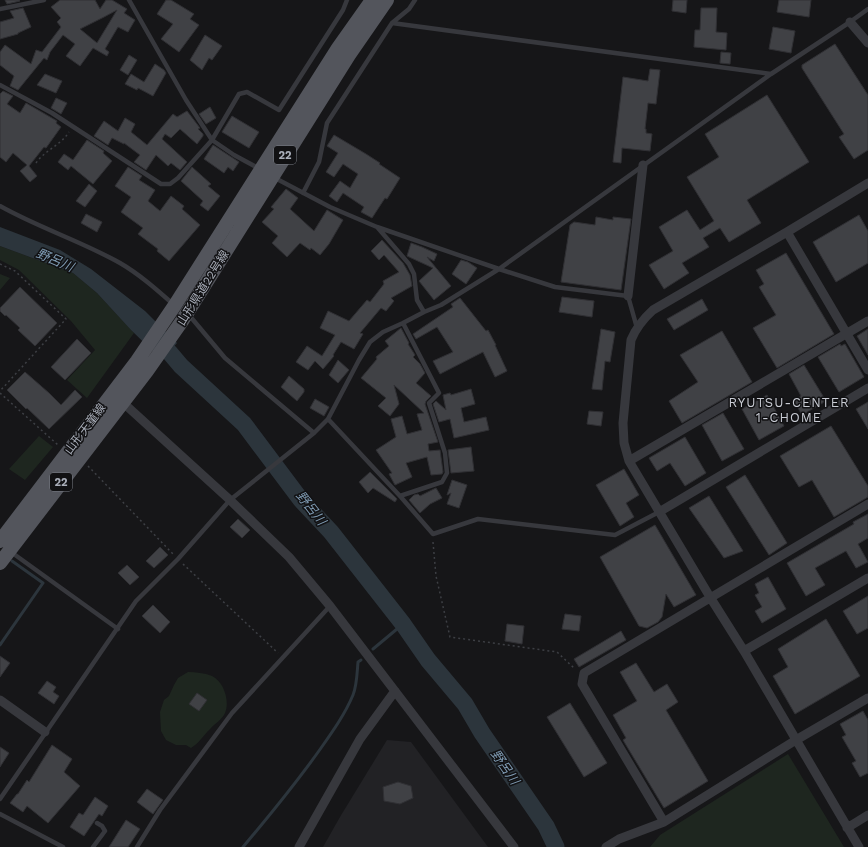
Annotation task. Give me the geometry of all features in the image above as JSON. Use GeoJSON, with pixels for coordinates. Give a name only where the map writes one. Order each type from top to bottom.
{"type":"FeatureCollection","features":[{"type":"Feature","properties":{"kind":"main road","name":"山形県道22号線"},"geometry":{"type":"LineString","coordinates":[[117,398],[147,371],[185,317],[338,48],[372,0]]}},
{"type":"Feature","properties":{"kind":"main road","name":"山形県道22号線"},"geometry":{"type":"LineString","coordinates":[[0,563],[5,546],[117,398],[137,361],[172,309],[387,0]]}},
{"type":"Feature","properties":{"kind":"main road","name":"山形天童線"},"geometry":{"type":"LineString","coordinates":[[5,546],[67,452],[117,398]]}},
{"type":"Feature","properties":{"kind":"street"},"geometry":{"type":"LineString","coordinates":[[850,22],[868,43]]}},
{"type":"Feature","properties":{"kind":"street"},"geometry":{"type":"LineString","coordinates":[[628,296],[643,164]]}},
{"type":"Feature","properties":{"kind":"street"},"geometry":{"type":"LineString","coordinates":[[859,847],[744,651],[710,598],[629,461],[624,443],[623,423],[631,340],[637,328],[653,310],[868,183]]}},
{"type":"Feature","properties":{"kind":"street"},"geometry":{"type":"LineString","coordinates":[[786,232],[868,370]]}},
{"type":"Feature","properties":{"kind":"street"},"geometry":{"type":"LineString","coordinates":[[629,461],[868,321]]}},
{"type":"Feature","properties":{"kind":"street"},"geometry":{"type":"LineString","coordinates":[[659,512],[868,388]]}},
{"type":"Feature","properties":{"kind":"street"},"geometry":{"type":"LineString","coordinates":[[117,398],[230,500],[289,557],[330,606],[514,847]]}},
{"type":"Feature","properties":{"kind":"street"},"geometry":{"type":"LineString","coordinates":[[664,822],[582,684],[584,673],[868,504]]}},
{"type":"Feature","properties":{"kind":"street"},"geometry":{"type":"LineString","coordinates":[[744,651],[868,578]]}},
{"type":"Feature","properties":{"kind":"street"},"geometry":{"type":"LineString","coordinates":[[299,847],[360,739],[395,691]]}},
{"type":"Feature","properties":{"kind":"street"},"geometry":{"type":"LineString","coordinates":[[606,847],[619,840],[664,822],[796,740],[868,698]]}},
{"type":"Feature","properties":{"kind":"street"},"geometry":{"type":"LineString","coordinates":[[0,700],[45,732]]}},
{"type":"Feature","properties":{"kind":"street"},"geometry":{"type":"LineString","coordinates":[[847,828],[868,815]]}},
{"type":"Feature","properties":{"kind":"lane"},"geometry":{"type":"LineString","coordinates":[[0,9],[44,0]]}},
{"type":"Feature","properties":{"kind":"lane"},"geometry":{"type":"LineString","coordinates":[[129,0],[186,100],[212,140],[234,155],[303,193],[377,227],[555,287],[628,296],[637,328]]}},
{"type":"Feature","properties":{"kind":"lane"},"geometry":{"type":"LineString","coordinates":[[0,85],[72,126],[160,184],[170,184],[178,178],[212,140],[239,94],[247,92],[278,110],[343,10],[347,0]]}},
{"type":"Feature","properties":{"kind":"lane"},"geometry":{"type":"LineString","coordinates":[[303,193],[319,162],[327,123],[392,23],[408,9],[415,0]]}},
{"type":"Feature","properties":{"kind":"lane"},"geometry":{"type":"LineString","coordinates":[[0,799],[136,601],[178,559],[230,500],[314,433],[328,419],[370,342],[383,332],[441,305],[499,269],[643,164],[771,74],[868,9]]}},
{"type":"Feature","properties":{"kind":"lane"},"geometry":{"type":"LineString","coordinates":[[392,23],[771,74]]}},
{"type":"Feature","properties":{"kind":"lane"},"geometry":{"type":"LineString","coordinates":[[0,206],[16,215],[78,241],[121,263],[137,274],[172,309]]}},
{"type":"Feature","properties":{"kind":"lane"},"geometry":{"type":"LineString","coordinates":[[377,227],[409,264],[414,274],[417,300],[424,312]]}},
{"type":"Feature","properties":{"kind":"lane"},"geometry":{"type":"LineString","coordinates":[[185,317],[225,358],[314,433]]}},
{"type":"Feature","properties":{"kind":"lane"},"geometry":{"type":"LineString","coordinates":[[400,496],[442,482],[448,473],[445,453],[429,403],[439,393],[403,323]]}},
{"type":"Feature","properties":{"kind":"lane"},"geometry":{"type":"LineString","coordinates":[[328,419],[400,496],[433,534],[478,519],[615,535],[659,512]]}},
{"type":"Feature","properties":{"kind":"lane"},"geometry":{"type":"LineString","coordinates":[[5,546],[118,629]]}},
{"type":"Feature","properties":{"kind":"lane"},"geometry":{"type":"LineString","coordinates":[[136,847],[160,810],[232,713],[330,606]]}},
{"type":"Feature","properties":{"kind":"lane"},"geometry":{"type":"LineString","coordinates":[[0,814],[64,847]]}},
{"type":"Feature","properties":{"kind":"lane"},"geometry":{"type":"LineString","coordinates":[[93,847],[105,831],[102,826],[97,823]]}},
{"type":"Feature","properties":{"kind":"path"},"geometry":{"type":"LineString","coordinates":[[36,163],[40,157],[65,139],[72,126]]}},
{"type":"Feature","properties":{"kind":"path"},"geometry":{"type":"LineString","coordinates":[[0,264],[15,271],[66,319],[0,392],[67,452]]}},
{"type":"Feature","properties":{"kind":"path"},"geometry":{"type":"LineString","coordinates":[[433,534],[436,576],[450,638],[557,652],[584,677]]}},
{"type":"Feature","properties":{"kind":"shaded area"},"geometry":{"type":"Polygon","coordinates":[[[0,246],[73,273],[97,293],[134,333],[87,398],[67,380],[95,350],[71,321],[19,270],[0,260],[0,246]]]}},
{"type":"Feature","properties":{"kind":"shaded area"},"geometry":{"type":"Polygon","coordinates":[[[0,274],[10,278],[0,290],[0,274]]]}},
{"type":"Feature","properties":{"kind":"shaded area"},"geometry":{"type":"Polygon","coordinates":[[[39,436],[53,447],[25,480],[9,469],[39,436]]]}},
{"type":"Feature","properties":{"kind":"shaded area"},"geometry":{"type":"Polygon","coordinates":[[[188,672],[206,674],[216,679],[223,687],[227,703],[225,713],[222,718],[199,742],[191,748],[186,745],[176,745],[166,740],[161,731],[160,712],[164,700],[169,696],[178,678],[188,672]]]}},
{"type":"Feature","properties":{"kind":"shaded area"},"geometry":{"type":"Polygon","coordinates":[[[387,740],[411,742],[488,847],[323,847],[387,740]]]}},
{"type":"Feature","properties":{"kind":"shaded area"},"geometry":{"type":"Polygon","coordinates":[[[788,754],[844,847],[650,847],[660,835],[788,754]]]}},
{"type":"Feature","properties":{"kind":"water"},"geometry":{"type":"Polygon","coordinates":[[[0,227],[60,250],[91,269],[145,311],[177,343],[162,360],[131,330],[97,293],[73,273],[0,246],[0,227]]]}},
{"type":"Feature","properties":{"kind":"building"},"geometry":{"type":"Polygon","coordinates":[[[5,0],[19,0],[20,1],[7,4],[5,0]]]}},
{"type":"Feature","properties":{"kind":"building"},"geometry":{"type":"Polygon","coordinates":[[[60,0],[95,0],[100,9],[106,0],[112,0],[127,9],[124,13],[135,20],[128,32],[118,27],[105,49],[109,52],[107,56],[93,48],[80,66],[66,56],[75,44],[63,35],[50,52],[47,60],[44,58],[18,90],[10,86],[14,76],[0,65],[0,52],[5,45],[31,64],[36,50],[42,52],[61,27],[57,22],[61,18],[51,7],[60,0]],[[117,10],[80,29],[97,43],[117,10]]]}},
{"type":"Feature","properties":{"kind":"building"},"geometry":{"type":"Polygon","coordinates":[[[166,0],[171,0],[194,14],[190,19],[199,25],[179,52],[161,39],[173,24],[157,14],[166,0]]]}},
{"type":"Feature","properties":{"kind":"building"},"geometry":{"type":"Polygon","coordinates":[[[673,0],[687,0],[686,13],[672,11],[673,0]]]}},
{"type":"Feature","properties":{"kind":"building"},"geometry":{"type":"Polygon","coordinates":[[[779,0],[811,0],[809,17],[777,12],[779,0]]]}},
{"type":"Feature","properties":{"kind":"building"},"geometry":{"type":"Polygon","coordinates":[[[23,8],[31,27],[18,34],[0,39],[0,22],[14,18],[10,11],[23,8]]]}},
{"type":"Feature","properties":{"kind":"building"},"geometry":{"type":"Polygon","coordinates":[[[701,8],[717,8],[716,32],[727,33],[726,50],[694,47],[695,30],[700,30],[701,8]]]}},
{"type":"Feature","properties":{"kind":"building"},"geometry":{"type":"Polygon","coordinates":[[[773,27],[795,31],[791,53],[769,49],[773,27]]]}},
{"type":"Feature","properties":{"kind":"building"},"geometry":{"type":"Polygon","coordinates":[[[205,35],[222,46],[212,60],[209,58],[202,70],[190,60],[205,35]]]}},
{"type":"Feature","properties":{"kind":"building"},"geometry":{"type":"Polygon","coordinates":[[[835,44],[868,95],[868,150],[854,159],[839,137],[844,134],[802,68],[802,65],[835,44]]]}},
{"type":"Feature","properties":{"kind":"building"},"geometry":{"type":"Polygon","coordinates":[[[721,52],[731,53],[730,64],[720,63],[721,52]]]}},
{"type":"Feature","properties":{"kind":"building"},"geometry":{"type":"Polygon","coordinates":[[[129,55],[137,60],[128,75],[120,70],[129,55]]]}},
{"type":"Feature","properties":{"kind":"building"},"geometry":{"type":"Polygon","coordinates":[[[155,64],[166,73],[153,96],[138,88],[137,90],[125,84],[131,74],[144,82],[155,64]]]}},
{"type":"Feature","properties":{"kind":"building"},"geometry":{"type":"Polygon","coordinates":[[[650,69],[660,70],[656,104],[648,103],[645,129],[646,133],[652,134],[650,151],[622,148],[621,163],[613,162],[623,77],[648,81],[650,69]]]}},
{"type":"Feature","properties":{"kind":"building"},"geometry":{"type":"Polygon","coordinates":[[[45,74],[62,81],[56,93],[37,85],[45,74]]]}},
{"type":"Feature","properties":{"kind":"building"},"geometry":{"type":"Polygon","coordinates":[[[3,91],[13,96],[7,104],[20,113],[26,103],[57,121],[56,123],[61,127],[46,148],[44,147],[29,166],[37,176],[30,182],[20,171],[27,165],[13,153],[6,162],[0,157],[0,94],[3,91]]]}},
{"type":"Feature","properties":{"kind":"building"},"geometry":{"type":"Polygon","coordinates":[[[767,95],[809,162],[747,200],[761,223],[729,242],[720,228],[703,238],[709,247],[682,263],[689,273],[664,289],[649,265],[673,251],[659,227],[687,210],[700,230],[714,221],[687,177],[719,157],[705,134],[767,95]]]}},
{"type":"Feature","properties":{"kind":"building"},"geometry":{"type":"Polygon","coordinates":[[[56,98],[67,103],[61,114],[51,108],[56,98]]]}},
{"type":"Feature","properties":{"kind":"building"},"geometry":{"type":"Polygon","coordinates":[[[210,107],[216,118],[206,124],[199,114],[210,107]]]}},
{"type":"Feature","properties":{"kind":"building"},"geometry":{"type":"Polygon","coordinates":[[[187,111],[200,128],[198,129],[203,134],[197,144],[180,129],[171,138],[165,134],[162,139],[187,162],[180,170],[171,163],[168,166],[156,155],[146,170],[134,162],[140,155],[124,143],[112,138],[108,145],[94,136],[104,121],[118,131],[125,118],[135,124],[131,132],[147,145],[173,114],[177,117],[187,111]]]}},
{"type":"Feature","properties":{"kind":"building"},"geometry":{"type":"Polygon","coordinates":[[[232,116],[259,132],[249,148],[222,132],[232,116]]]}},
{"type":"Feature","properties":{"kind":"building"},"geometry":{"type":"Polygon","coordinates":[[[334,135],[380,163],[379,164],[400,178],[387,199],[385,198],[372,218],[361,212],[364,207],[343,193],[337,202],[329,196],[340,181],[350,188],[358,174],[343,164],[334,177],[326,172],[338,153],[327,146],[334,135]]]}},
{"type":"Feature","properties":{"kind":"building"},"geometry":{"type":"Polygon","coordinates":[[[87,140],[104,151],[103,153],[112,161],[93,184],[71,166],[68,170],[58,162],[64,154],[73,160],[87,140]]]}},
{"type":"Feature","properties":{"kind":"building"},"geometry":{"type":"Polygon","coordinates":[[[213,145],[239,162],[233,171],[228,167],[224,173],[204,159],[213,145]]]}},
{"type":"Feature","properties":{"kind":"building"},"geometry":{"type":"Polygon","coordinates":[[[128,167],[142,176],[139,180],[155,190],[148,201],[160,211],[171,196],[184,206],[182,209],[200,225],[169,261],[157,251],[158,249],[138,234],[143,228],[121,212],[131,197],[115,186],[128,167]]]}},
{"type":"Feature","properties":{"kind":"building"},"geometry":{"type":"Polygon","coordinates":[[[192,167],[211,184],[208,186],[220,196],[208,211],[200,205],[203,201],[181,181],[192,167]]]}},
{"type":"Feature","properties":{"kind":"building"},"geometry":{"type":"Polygon","coordinates":[[[89,184],[97,191],[85,207],[76,201],[89,184]]]}},
{"type":"Feature","properties":{"kind":"building"},"geometry":{"type":"Polygon","coordinates":[[[286,189],[298,198],[290,209],[314,231],[327,210],[343,220],[329,244],[320,255],[311,248],[310,250],[300,243],[287,257],[272,243],[278,236],[262,222],[274,209],[271,207],[286,189]]]}},
{"type":"Feature","properties":{"kind":"building"},"geometry":{"type":"Polygon","coordinates":[[[86,214],[102,222],[97,232],[81,223],[86,214]]]}},
{"type":"Feature","properties":{"kind":"building"},"geometry":{"type":"Polygon","coordinates":[[[859,215],[868,231],[868,263],[836,282],[813,242],[859,215]]]}},
{"type":"Feature","properties":{"kind":"building"},"geometry":{"type":"Polygon","coordinates":[[[596,217],[613,220],[613,217],[631,219],[621,290],[561,282],[570,225],[574,222],[595,225],[596,217]]]}},
{"type":"Feature","properties":{"kind":"building"},"geometry":{"type":"Polygon","coordinates":[[[382,240],[403,263],[410,275],[412,286],[391,298],[394,301],[386,311],[381,308],[360,333],[363,334],[354,349],[341,342],[333,355],[334,356],[323,369],[315,361],[308,370],[296,362],[307,346],[322,356],[335,335],[320,328],[328,311],[349,321],[367,300],[370,302],[384,284],[383,281],[399,272],[384,255],[379,260],[371,251],[382,240]]]}},
{"type":"Feature","properties":{"kind":"building"},"geometry":{"type":"Polygon","coordinates":[[[411,243],[437,254],[434,261],[427,257],[451,286],[434,300],[419,281],[433,268],[407,256],[411,243]]]}},
{"type":"Feature","properties":{"kind":"building"},"geometry":{"type":"Polygon","coordinates":[[[786,253],[834,334],[777,368],[753,328],[776,315],[759,287],[764,284],[756,270],[786,253]]]}},
{"type":"Feature","properties":{"kind":"building"},"geometry":{"type":"Polygon","coordinates":[[[461,260],[468,262],[477,268],[466,284],[452,274],[461,260]]]}},
{"type":"Feature","properties":{"kind":"building"},"geometry":{"type":"Polygon","coordinates":[[[20,287],[57,323],[35,346],[18,330],[20,328],[0,311],[0,308],[20,287]]]}},
{"type":"Feature","properties":{"kind":"building"},"geometry":{"type":"Polygon","coordinates":[[[562,297],[594,301],[592,317],[559,312],[562,297]]]}},
{"type":"Feature","properties":{"kind":"building"},"geometry":{"type":"Polygon","coordinates":[[[460,298],[486,331],[488,330],[507,371],[495,377],[483,352],[440,374],[433,361],[453,352],[437,327],[416,339],[413,334],[453,307],[451,304],[460,298]]]}},
{"type":"Feature","properties":{"kind":"building"},"geometry":{"type":"Polygon","coordinates":[[[702,299],[708,310],[674,330],[667,319],[702,299]]]}},
{"type":"Feature","properties":{"kind":"building"},"geometry":{"type":"Polygon","coordinates":[[[401,328],[415,355],[413,357],[420,364],[425,373],[416,383],[431,396],[425,404],[438,442],[428,444],[429,451],[440,450],[443,472],[442,474],[431,475],[427,457],[406,463],[412,477],[395,485],[389,474],[392,473],[376,450],[396,437],[391,419],[402,416],[407,434],[422,430],[417,414],[424,413],[394,385],[399,404],[390,416],[378,406],[386,398],[361,378],[377,359],[376,357],[389,346],[385,341],[401,328]]]}},
{"type":"Feature","properties":{"kind":"building"},"geometry":{"type":"Polygon","coordinates":[[[601,329],[615,332],[610,362],[605,361],[602,390],[592,389],[601,329]]]}},
{"type":"Feature","properties":{"kind":"building"},"geometry":{"type":"Polygon","coordinates":[[[868,329],[868,355],[857,336],[868,329]]]}},
{"type":"Feature","properties":{"kind":"building"},"geometry":{"type":"Polygon","coordinates":[[[722,331],[752,382],[682,423],[669,401],[698,382],[680,355],[722,331]]]}},
{"type":"Feature","properties":{"kind":"building"},"geometry":{"type":"Polygon","coordinates":[[[77,339],[91,353],[65,380],[51,367],[77,339]]]}},
{"type":"Feature","properties":{"kind":"building"},"geometry":{"type":"Polygon","coordinates":[[[840,344],[841,346],[845,344],[864,377],[839,392],[818,357],[840,344]]]}},
{"type":"Feature","properties":{"kind":"building"},"geometry":{"type":"Polygon","coordinates":[[[338,360],[349,370],[338,383],[329,375],[338,360]]]}},
{"type":"Feature","properties":{"kind":"building"},"geometry":{"type":"Polygon","coordinates":[[[804,365],[826,401],[802,415],[794,401],[801,396],[789,374],[804,365]]]}},
{"type":"Feature","properties":{"kind":"building"},"geometry":{"type":"Polygon","coordinates":[[[25,372],[61,405],[75,390],[82,397],[49,429],[7,390],[25,372]]]}},
{"type":"Feature","properties":{"kind":"building"},"geometry":{"type":"Polygon","coordinates":[[[289,376],[304,389],[304,392],[297,401],[281,387],[289,376]]]}},
{"type":"Feature","properties":{"kind":"building"},"geometry":{"type":"Polygon","coordinates":[[[471,389],[475,404],[461,408],[464,422],[486,417],[489,430],[454,438],[450,419],[439,422],[433,404],[436,401],[446,410],[443,395],[450,393],[451,395],[471,389]]]}},
{"type":"Feature","properties":{"kind":"building"},"geometry":{"type":"Polygon","coordinates":[[[767,395],[784,426],[759,440],[742,409],[767,395]]]}},
{"type":"Feature","properties":{"kind":"building"},"geometry":{"type":"Polygon","coordinates":[[[315,399],[329,407],[324,416],[310,408],[315,399]]]}},
{"type":"Feature","properties":{"kind":"building"},"geometry":{"type":"Polygon","coordinates":[[[868,402],[868,429],[856,409],[868,402]]]}},
{"type":"Feature","properties":{"kind":"building"},"geometry":{"type":"Polygon","coordinates":[[[589,411],[603,412],[601,426],[587,424],[589,411]]]}},
{"type":"Feature","properties":{"kind":"building"},"geometry":{"type":"Polygon","coordinates":[[[723,413],[744,449],[722,461],[702,425],[723,413]]]}},
{"type":"Feature","properties":{"kind":"building"},"geometry":{"type":"Polygon","coordinates":[[[831,426],[868,486],[868,497],[834,517],[812,480],[799,487],[780,456],[831,426]]]}},
{"type":"Feature","properties":{"kind":"building"},"geometry":{"type":"Polygon","coordinates":[[[685,437],[706,473],[685,486],[670,463],[657,471],[649,458],[685,437]]]}},
{"type":"Feature","properties":{"kind":"building"},"geometry":{"type":"Polygon","coordinates":[[[471,447],[474,471],[451,473],[448,450],[471,447]]]}},
{"type":"Feature","properties":{"kind":"building"},"geometry":{"type":"Polygon","coordinates":[[[624,469],[639,495],[626,503],[634,517],[620,526],[596,485],[624,469]]]}},
{"type":"Feature","properties":{"kind":"building"},"geometry":{"type":"Polygon","coordinates":[[[370,472],[397,499],[395,502],[373,488],[368,493],[359,482],[370,472]]]}},
{"type":"Feature","properties":{"kind":"building"},"geometry":{"type":"Polygon","coordinates":[[[745,475],[787,543],[769,555],[726,487],[745,475]]]}},
{"type":"Feature","properties":{"kind":"building"},"geometry":{"type":"Polygon","coordinates":[[[452,480],[467,485],[459,508],[447,504],[451,493],[447,495],[452,480]]]}},
{"type":"Feature","properties":{"kind":"building"},"geometry":{"type":"Polygon","coordinates":[[[436,488],[442,498],[430,504],[420,513],[409,500],[414,495],[418,494],[420,496],[436,488]]]}},
{"type":"Feature","properties":{"kind":"building"},"geometry":{"type":"Polygon","coordinates":[[[709,496],[743,551],[724,558],[689,508],[709,496]]]}},
{"type":"Feature","properties":{"kind":"building"},"geometry":{"type":"Polygon","coordinates":[[[868,514],[868,538],[858,544],[868,562],[856,568],[846,551],[815,568],[825,585],[806,596],[787,563],[854,524],[853,522],[868,514]]]}},
{"type":"Feature","properties":{"kind":"building"},"geometry":{"type":"Polygon","coordinates":[[[238,519],[250,530],[242,538],[230,527],[238,519]]]}},
{"type":"Feature","properties":{"kind":"building"},"geometry":{"type":"Polygon","coordinates":[[[655,525],[696,595],[674,607],[666,594],[662,617],[658,622],[647,628],[639,626],[600,557],[655,525]]]}},
{"type":"Feature","properties":{"kind":"building"},"geometry":{"type":"Polygon","coordinates":[[[160,547],[168,555],[154,568],[146,561],[160,547]]]}},
{"type":"Feature","properties":{"kind":"building"},"geometry":{"type":"Polygon","coordinates":[[[127,565],[139,577],[130,585],[118,573],[127,565]]]}},
{"type":"Feature","properties":{"kind":"building"},"geometry":{"type":"Polygon","coordinates":[[[768,577],[786,609],[762,623],[755,611],[762,607],[755,595],[759,593],[755,584],[768,577]]]}},
{"type":"Feature","properties":{"kind":"building"},"geometry":{"type":"Polygon","coordinates":[[[868,596],[868,628],[857,634],[843,611],[868,596]]]}},
{"type":"Feature","properties":{"kind":"building"},"geometry":{"type":"Polygon","coordinates":[[[153,605],[170,622],[160,633],[142,616],[153,605]]]}},
{"type":"Feature","properties":{"kind":"building"},"geometry":{"type":"Polygon","coordinates":[[[565,614],[581,616],[579,631],[562,629],[565,614]]]}},
{"type":"Feature","properties":{"kind":"building"},"geometry":{"type":"Polygon","coordinates":[[[826,619],[860,676],[795,714],[773,676],[788,667],[778,649],[826,619]]]}},
{"type":"Feature","properties":{"kind":"building"},"geometry":{"type":"Polygon","coordinates":[[[507,624],[524,626],[522,644],[505,641],[507,624]]]}},
{"type":"Feature","properties":{"kind":"building"},"geometry":{"type":"Polygon","coordinates":[[[621,631],[626,640],[579,667],[574,659],[621,631]]]}},
{"type":"Feature","properties":{"kind":"building"},"geometry":{"type":"Polygon","coordinates":[[[0,656],[10,663],[0,677],[0,656]]]}},
{"type":"Feature","properties":{"kind":"building"},"geometry":{"type":"Polygon","coordinates":[[[636,663],[654,692],[667,684],[678,702],[666,710],[708,781],[664,808],[623,740],[626,738],[613,715],[637,701],[620,672],[636,663]]]}},
{"type":"Feature","properties":{"kind":"building"},"geometry":{"type":"Polygon","coordinates":[[[47,681],[56,687],[53,692],[59,696],[54,704],[38,693],[47,681]]]}},
{"type":"Feature","properties":{"kind":"building"},"geometry":{"type":"Polygon","coordinates":[[[197,693],[207,700],[199,711],[189,704],[197,693]]]}},
{"type":"Feature","properties":{"kind":"building"},"geometry":{"type":"Polygon","coordinates":[[[570,703],[607,763],[584,777],[547,717],[570,703]]]}},
{"type":"Feature","properties":{"kind":"building"},"geometry":{"type":"Polygon","coordinates":[[[863,711],[868,720],[868,773],[860,777],[852,763],[856,761],[842,737],[846,735],[840,724],[863,711]]]}},
{"type":"Feature","properties":{"kind":"building"},"geometry":{"type":"Polygon","coordinates":[[[52,745],[72,759],[64,772],[80,786],[48,823],[27,806],[23,812],[10,803],[27,780],[29,782],[52,745]]]}},
{"type":"Feature","properties":{"kind":"building"},"geometry":{"type":"Polygon","coordinates":[[[0,747],[9,753],[0,767],[0,747]]]}},
{"type":"Feature","properties":{"kind":"building"},"geometry":{"type":"Polygon","coordinates":[[[398,782],[411,786],[413,798],[400,804],[384,801],[383,787],[398,782]]]}},
{"type":"Feature","properties":{"kind":"building"},"geometry":{"type":"Polygon","coordinates":[[[147,789],[163,800],[153,814],[137,802],[147,789]]]}},
{"type":"Feature","properties":{"kind":"building"},"geometry":{"type":"Polygon","coordinates":[[[95,797],[108,806],[102,816],[99,814],[84,836],[70,827],[79,813],[83,815],[95,797]]]}},
{"type":"Feature","properties":{"kind":"building"},"geometry":{"type":"Polygon","coordinates":[[[126,820],[140,829],[128,847],[109,847],[126,820]]]}},
{"type":"Feature","properties":{"kind":"waterway","name":"野呂川"},"geometry":{"type":"LineString","coordinates":[[153,337],[181,366],[244,424],[301,500],[331,532],[403,624],[428,660],[465,704],[482,733],[546,826],[556,847]]}},
{"type":"Feature","properties":{"kind":"waterway"},"geometry":{"type":"LineString","coordinates":[[0,645],[43,583],[12,561]]}},
{"type":"Feature","properties":{"kind":"waterway"},"geometry":{"type":"LineString","coordinates":[[373,649],[403,624]]}},
{"type":"Feature","properties":{"kind":"waterway"},"geometry":{"type":"LineString","coordinates":[[243,847],[302,773],[338,722],[353,695],[358,662],[361,660]]}},
{"type":"Feature","properties":{"kind":"district","name":"RYUTSU-CENTER 1-CHOME"},"geometry":{"type":"Point","coordinates":[789,410]}}]}
